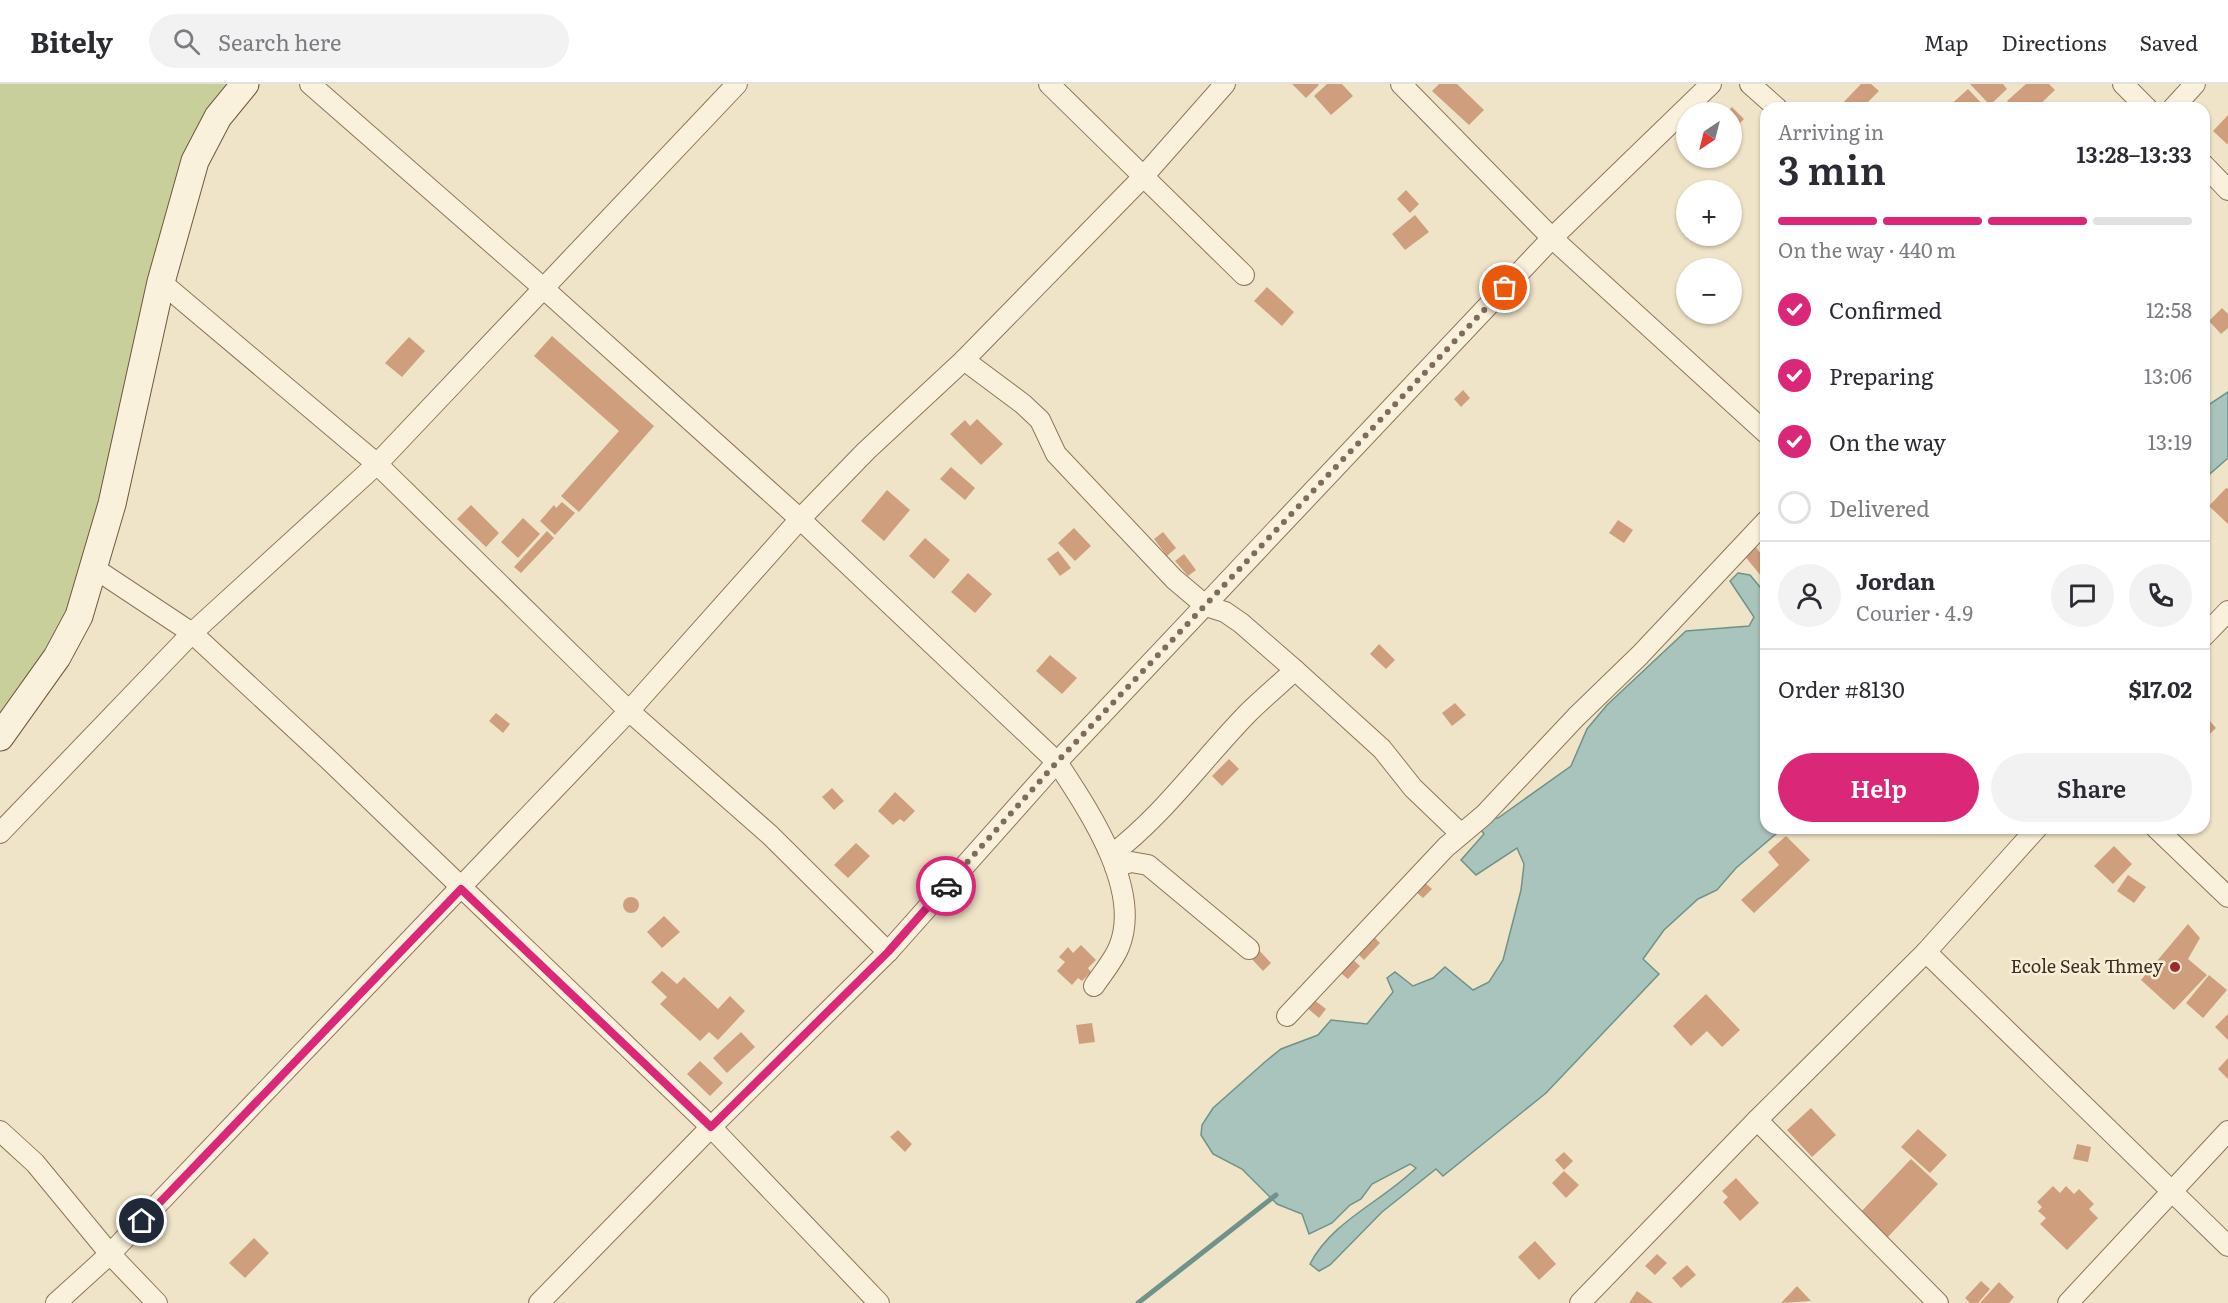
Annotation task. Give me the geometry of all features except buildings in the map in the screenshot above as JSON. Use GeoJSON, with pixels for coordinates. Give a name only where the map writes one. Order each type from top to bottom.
{"type":"FeatureCollection","features":[{"type":"Feature","properties":{"kind":"main road"},"geometry":{"type":"LineString","coordinates":[[0,737],[57,657],[79,616],[111,504],[161,282],[195,161],[218,117],[245,84]]}},
{"type":"Feature","properties":{"kind":"street"},"geometry":{"type":"LineString","coordinates":[[310,84],[542,287],[800,519],[1057,762],[1088,809],[1113,861],[1125,905],[1120,946],[1094,986]]}},
{"type":"Feature","properties":{"kind":"street"},"geometry":{"type":"LineString","coordinates":[[0,834],[192,633],[377,464],[542,287],[737,84]]}},
{"type":"Feature","properties":{"kind":"street"},"geometry":{"type":"LineString","coordinates":[[1049,84],[1142,178],[1244,275]]}},
{"type":"Feature","properties":{"kind":"street"},"geometry":{"type":"LineString","coordinates":[[56,1303],[110,1254],[461,889],[628,711],[800,519],[866,451],[964,360],[1142,178],[1225,84]]}},
{"type":"Feature","properties":{"kind":"street"},"geometry":{"type":"LineString","coordinates":[[1401,84],[1552,238],[1760,428]]}},
{"type":"Feature","properties":{"kind":"street"},"geometry":{"type":"LineString","coordinates":[[539,1303],[711,1127],[888,952],[1057,762],[1552,238],[1711,84]]}},
{"type":"Feature","properties":{"kind":"street"},"geometry":{"type":"LineString","coordinates":[[1750,84],[1770,102]]}},
{"type":"Feature","properties":{"kind":"street"},"geometry":{"type":"LineString","coordinates":[[2122,84],[2140,102]]}},
{"type":"Feature","properties":{"kind":"street"},"geometry":{"type":"LineString","coordinates":[[2178,102],[2195,84]]}},
{"type":"Feature","properties":{"kind":"street"},"geometry":{"type":"LineString","coordinates":[[2210,171],[2228,190]]}},
{"type":"Feature","properties":{"kind":"street"},"geometry":{"type":"LineString","coordinates":[[161,282],[377,464],[628,711],[771,835],[888,952]]}},
{"type":"Feature","properties":{"kind":"street"},"geometry":{"type":"LineString","coordinates":[[964,360],[1023,404],[1040,420],[1056,454],[1174,579],[1206,606],[1225,612],[1241,623],[1295,670],[1382,749],[1413,788],[1461,834]]}},
{"type":"Feature","properties":{"kind":"street"},"geometry":{"type":"LineString","coordinates":[[1287,1016],[1461,834],[1640,655],[1760,527]]}},
{"type":"Feature","properties":{"kind":"street"},"geometry":{"type":"LineString","coordinates":[[94,568],[192,633],[328,759],[711,1127],[879,1303]]}},
{"type":"Feature","properties":{"kind":"street"},"geometry":{"type":"LineString","coordinates":[[2210,630],[2228,611]]}},
{"type":"Feature","properties":{"kind":"street"},"geometry":{"type":"LineString","coordinates":[[1113,861],[1248,714],[1295,670]]}},
{"type":"Feature","properties":{"kind":"street"},"geometry":{"type":"LineString","coordinates":[[1580,1303],[1757,1120],[1926,952],[2032,834]]}},
{"type":"Feature","properties":{"kind":"street"},"geometry":{"type":"LineString","coordinates":[[2162,834],[2228,897]]}},
{"type":"Feature","properties":{"kind":"street"},"geometry":{"type":"LineString","coordinates":[[1113,861],[1148,865],[1249,949]]}},
{"type":"Feature","properties":{"kind":"street"},"geometry":{"type":"LineString","coordinates":[[1926,952],[2228,1246]]}},
{"type":"Feature","properties":{"kind":"street"},"geometry":{"type":"LineString","coordinates":[[1757,1120],[1938,1303]]}},
{"type":"Feature","properties":{"kind":"street"},"geometry":{"type":"LineString","coordinates":[[0,1131],[35,1163],[110,1254],[157,1303]]}},
{"type":"Feature","properties":{"kind":"street"},"geometry":{"type":"LineString","coordinates":[[2068,1303],[2228,1131]]}},
{"type":"Feature","properties":{"kind":"green space"},"geometry":{"type":"Polygon","coordinates":[[[0,84],[245,84],[218,117],[94,568],[0,737],[0,84]]]}},
{"type":"Feature","properties":{"kind":"water"},"geometry":{"type":"Polygon","coordinates":[[[2228,392],[2228,458],[2210,474],[2210,404],[2228,392]]]}},
{"type":"Feature","properties":{"kind":"water"},"geometry":{"type":"Polygon","coordinates":[[[1738,573],[1750,575],[1760,587],[1760,834],[1776,834],[1736,868],[1717,890],[1698,899],[1664,930],[1643,959],[1659,974],[1546,1093],[1443,1176],[1436,1169],[1382,1212],[1330,1265],[1319,1271],[1310,1264],[1331,1236],[1416,1168],[1410,1164],[1372,1184],[1361,1199],[1350,1205],[1332,1223],[1309,1234],[1302,1214],[1277,1204],[1242,1169],[1213,1154],[1201,1135],[1202,1125],[1213,1108],[1281,1049],[1318,1035],[1331,1020],[1367,1024],[1393,992],[1387,978],[1395,972],[1413,986],[1433,978],[1445,967],[1473,990],[1489,982],[1503,960],[1521,890],[1524,864],[1517,848],[1476,875],[1461,860],[1484,834],[1481,830],[1493,818],[1498,818],[1571,766],[1587,729],[1607,705],[1686,631],[1749,626],[1754,617],[1730,581],[1738,573]]]}},
{"type":"Feature","properties":{"kind":"waterway"},"geometry":{"type":"LineString","coordinates":[[1138,1303],[1276,1195]]}},
{"type":"Feature","properties":{"kind":"way so far"},"geometry":{"type":"LineString","coordinates":[[946,886],[1057,762],[1505,288]]}},
{"type":"Feature","properties":{"kind":"place","name":"Ecole Seak Thmey"},"geometry":{"type":"Point","coordinates":[2175,967]}},
{"type":"Feature","properties":{"kind":"route"},"geometry":{"type":"LineString","coordinates":[[142,1221],[461,889],[711,1127],[888,952],[946,886]]}}]}
